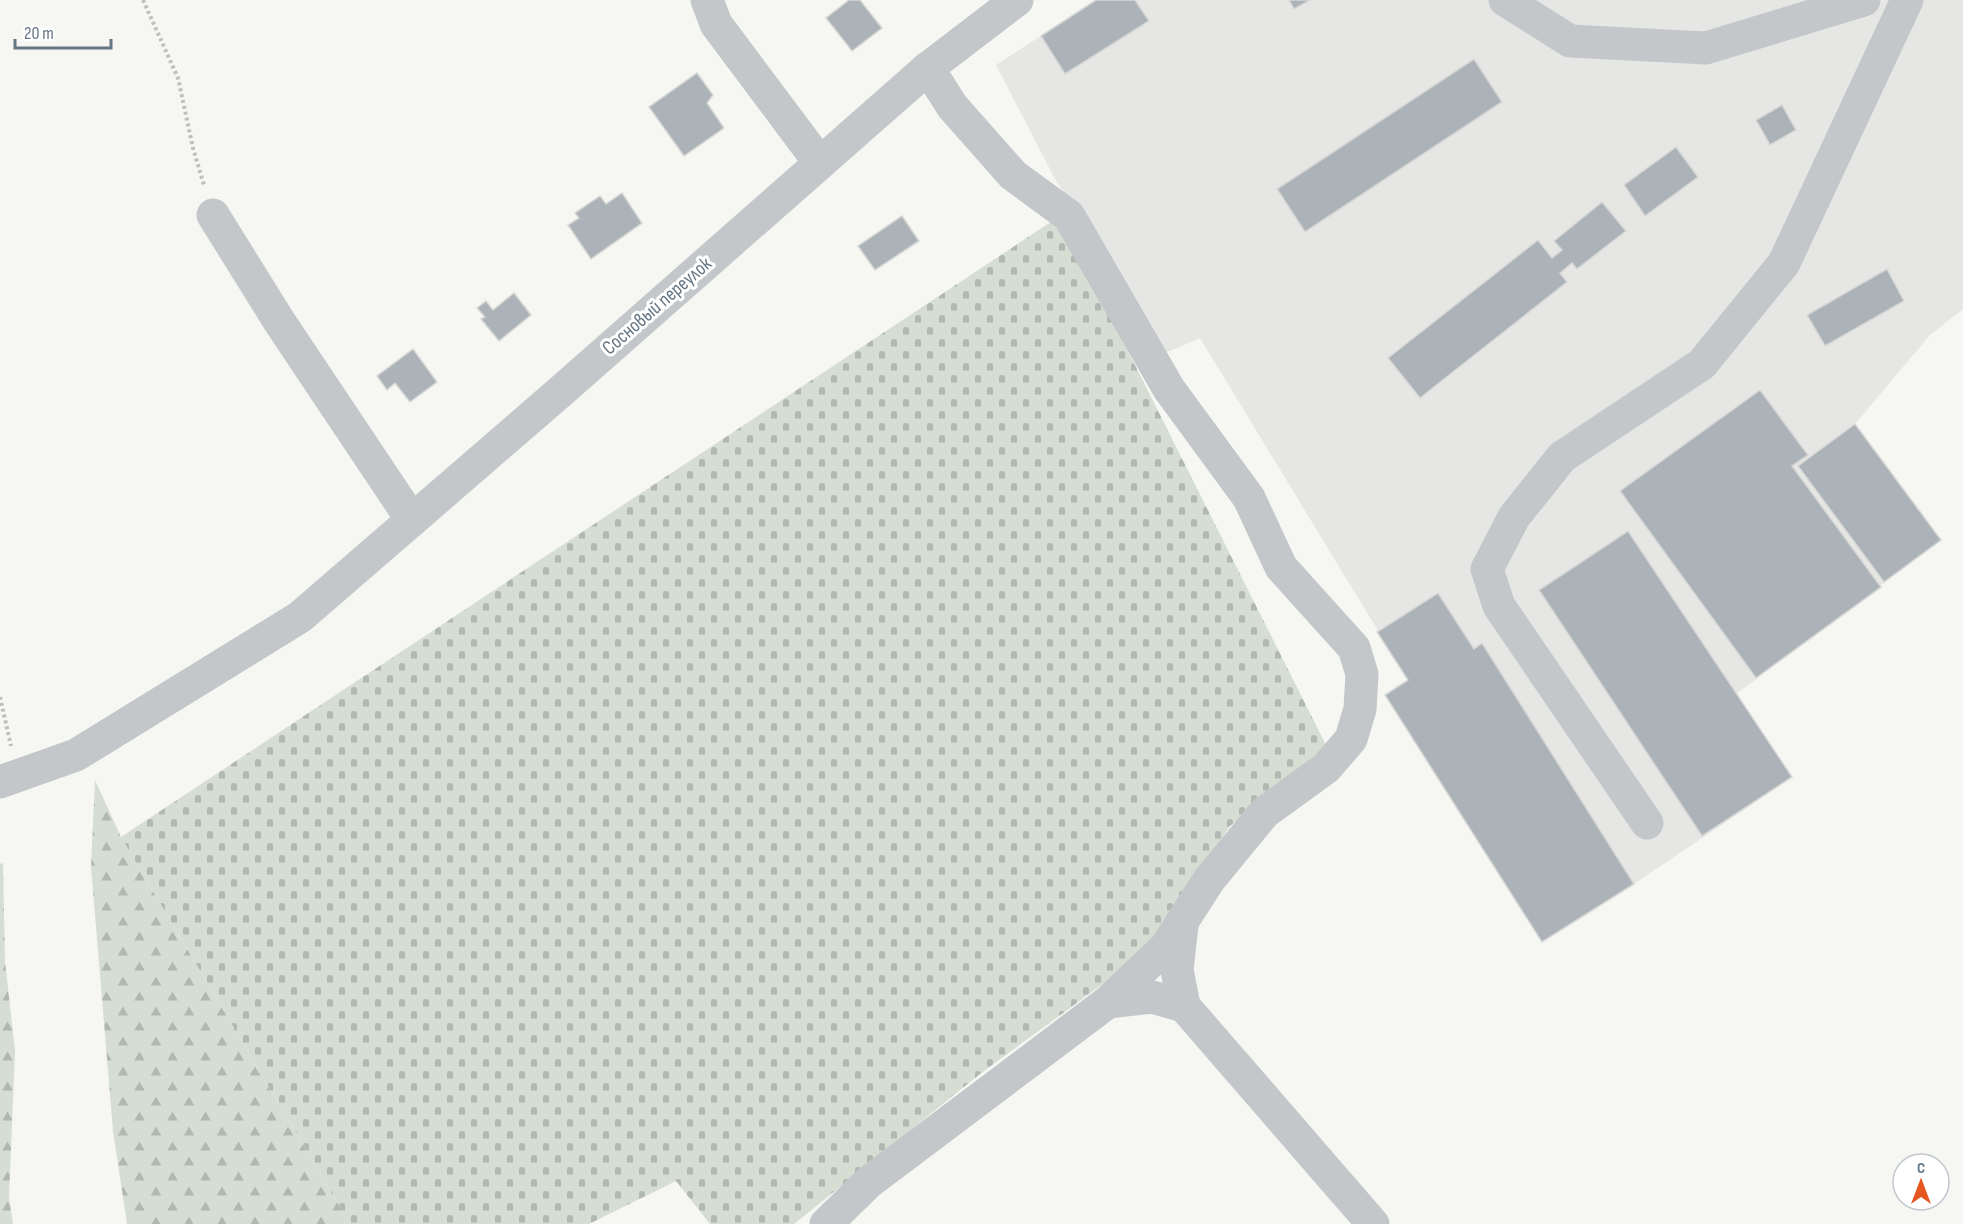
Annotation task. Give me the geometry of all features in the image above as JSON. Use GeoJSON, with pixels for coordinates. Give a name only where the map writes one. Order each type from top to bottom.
{"type":"FeatureCollection","features":[{"type":"Feature","properties":{"kind":"street"},"geometry":{"type":"LineString","coordinates":[[694,0],[711,12],[820,163]]}},
{"type":"Feature","properties":{"kind":"street","name":"Сосновый переулок"},"geometry":{"type":"LineString","coordinates":[[9,779],[76,755],[300,617],[928,68],[1017,0]]}},
{"type":"Feature","properties":{"kind":"street"},"geometry":{"type":"LineString","coordinates":[[1505,0],[1570,41],[1706,48],[1864,0]]}},
{"type":"Feature","properties":{"kind":"street"},"geometry":{"type":"LineString","coordinates":[[1647,823],[1499,606],[1487,569],[1514,517],[1562,457],[1702,364],[1784,262],[1907,0]]}},
{"type":"Feature","properties":{"kind":"street"},"geometry":{"type":"LineString","coordinates":[[826,1224],[869,1182],[1108,1002],[1166,947],[1209,880],[1264,813],[1326,768],[1351,739],[1360,709],[1362,674],[1354,648],[1281,567],[1249,498],[1169,389],[1069,216],[1013,175],[952,106],[928,68]]}},
{"type":"Feature","properties":{"kind":"street"},"geometry":{"type":"LineString","coordinates":[[213,215],[279,321],[412,520]]}},
{"type":"Feature","properties":{"kind":"street"},"geometry":{"type":"LineString","coordinates":[[1182,922],[1177,970],[1184,1006],[1373,1224]]}},
{"type":"Feature","properties":{"kind":"street"},"geometry":{"type":"LineString","coordinates":[[1108,1002],[1152,997],[1184,1006]]}},
{"type":"Feature","properties":{"kind":"path"},"geometry":{"type":"LineString","coordinates":[[143,0],[178,78],[193,148],[213,215]]}},
{"type":"Feature","properties":{"kind":"path"},"geometry":{"type":"LineString","coordinates":[[0,697],[9,779]]}},
{"type":"Feature","properties":{"kind":"shaded area"},"geometry":{"type":"Polygon","coordinates":[[[1096,0],[1963,0],[1963,309],[1930,335],[1855,424],[1941,540],[1736,694],[1792,777],[1634,884],[1542,942],[1408,680],[1200,338],[1163,354],[1054,177],[996,65],[1096,0]]]}},
{"type":"Feature","properties":{"kind":"green space"},"geometry":{"type":"Polygon","coordinates":[[[1060,216],[1328,749],[1230,826],[1172,913],[1134,961],[980,1074],[794,1224],[710,1224],[676,1181],[589,1224],[350,1224],[121,837],[1060,216]]]}},
{"type":"Feature","properties":{"kind":"green space"},"geometry":{"type":"Polygon","coordinates":[[[95,780],[121,837],[350,1224],[127,1224],[113,1131],[91,867],[95,780]]]}},
{"type":"Feature","properties":{"kind":"green space"},"geometry":{"type":"Polygon","coordinates":[[[3,863],[5,961],[15,1051],[9,1198],[13,1224],[0,1224],[0,864],[3,863]]]}},
{"type":"Feature","properties":{"kind":"building"},"geometry":{"type":"Polygon","coordinates":[[[849,0],[860,0],[882,28],[852,51],[826,18],[849,0]]]}},
{"type":"Feature","properties":{"kind":"building"},"geometry":{"type":"Polygon","coordinates":[[[1096,0],[1135,0],[1149,21],[1065,74],[1041,36],[1096,0]]]}},
{"type":"Feature","properties":{"kind":"building"},"geometry":{"type":"Polygon","coordinates":[[[1289,0],[1310,0],[1294,9],[1289,0]]]}},
{"type":"Feature","properties":{"kind":"building"},"geometry":{"type":"Polygon","coordinates":[[[1474,59],[1502,102],[1305,232],[1277,189],[1474,59]]]}},
{"type":"Feature","properties":{"kind":"building"},"geometry":{"type":"Polygon","coordinates":[[[697,73],[713,95],[707,103],[724,128],[684,156],[649,107],[697,73]]]}},
{"type":"Feature","properties":{"kind":"building"},"geometry":{"type":"Polygon","coordinates":[[[1782,105],[1796,130],[1770,145],[1756,120],[1782,105]]]}},
{"type":"Feature","properties":{"kind":"building"},"geometry":{"type":"Polygon","coordinates":[[[1676,147],[1698,177],[1645,216],[1624,185],[1676,147]]]}},
{"type":"Feature","properties":{"kind":"building"},"geometry":{"type":"Polygon","coordinates":[[[622,193],[642,223],[591,259],[568,225],[579,218],[575,213],[600,196],[606,204],[622,193]]]}},
{"type":"Feature","properties":{"kind":"building"},"geometry":{"type":"Polygon","coordinates":[[[1602,202],[1626,231],[1577,269],[1572,263],[1560,273],[1567,282],[1420,398],[1388,358],[1538,240],[1552,258],[1562,250],[1554,241],[1602,202]]]}},
{"type":"Feature","properties":{"kind":"building"},"geometry":{"type":"Polygon","coordinates":[[[902,216],[919,241],[875,270],[858,246],[902,216]]]}},
{"type":"Feature","properties":{"kind":"building"},"geometry":{"type":"Polygon","coordinates":[[[1887,269],[1904,301],[1825,346],[1807,315],[1887,269]]]}},
{"type":"Feature","properties":{"kind":"building"},"geometry":{"type":"Polygon","coordinates":[[[514,293],[531,315],[499,341],[481,319],[485,317],[477,308],[486,301],[493,310],[514,293]]]}},
{"type":"Feature","properties":{"kind":"building"},"geometry":{"type":"Polygon","coordinates":[[[413,349],[437,382],[410,402],[395,383],[387,390],[377,376],[413,349]]]}},
{"type":"Feature","properties":{"kind":"building"},"geometry":{"type":"Polygon","coordinates":[[[1760,390],[1808,455],[1792,466],[1881,587],[1756,678],[1620,491],[1760,390]]]}},
{"type":"Feature","properties":{"kind":"building"},"geometry":{"type":"Polygon","coordinates":[[[1855,424],[1941,540],[1884,582],[1798,466],[1855,424]]]}},
{"type":"Feature","properties":{"kind":"building"},"geometry":{"type":"Polygon","coordinates":[[[1628,531],[1792,777],[1702,836],[1539,590],[1628,531]]]}},
{"type":"Feature","properties":{"kind":"building"},"geometry":{"type":"Polygon","coordinates":[[[1438,593],[1474,649],[1482,643],[1634,884],[1542,942],[1385,695],[1408,680],[1377,632],[1438,593]]]}}]}
